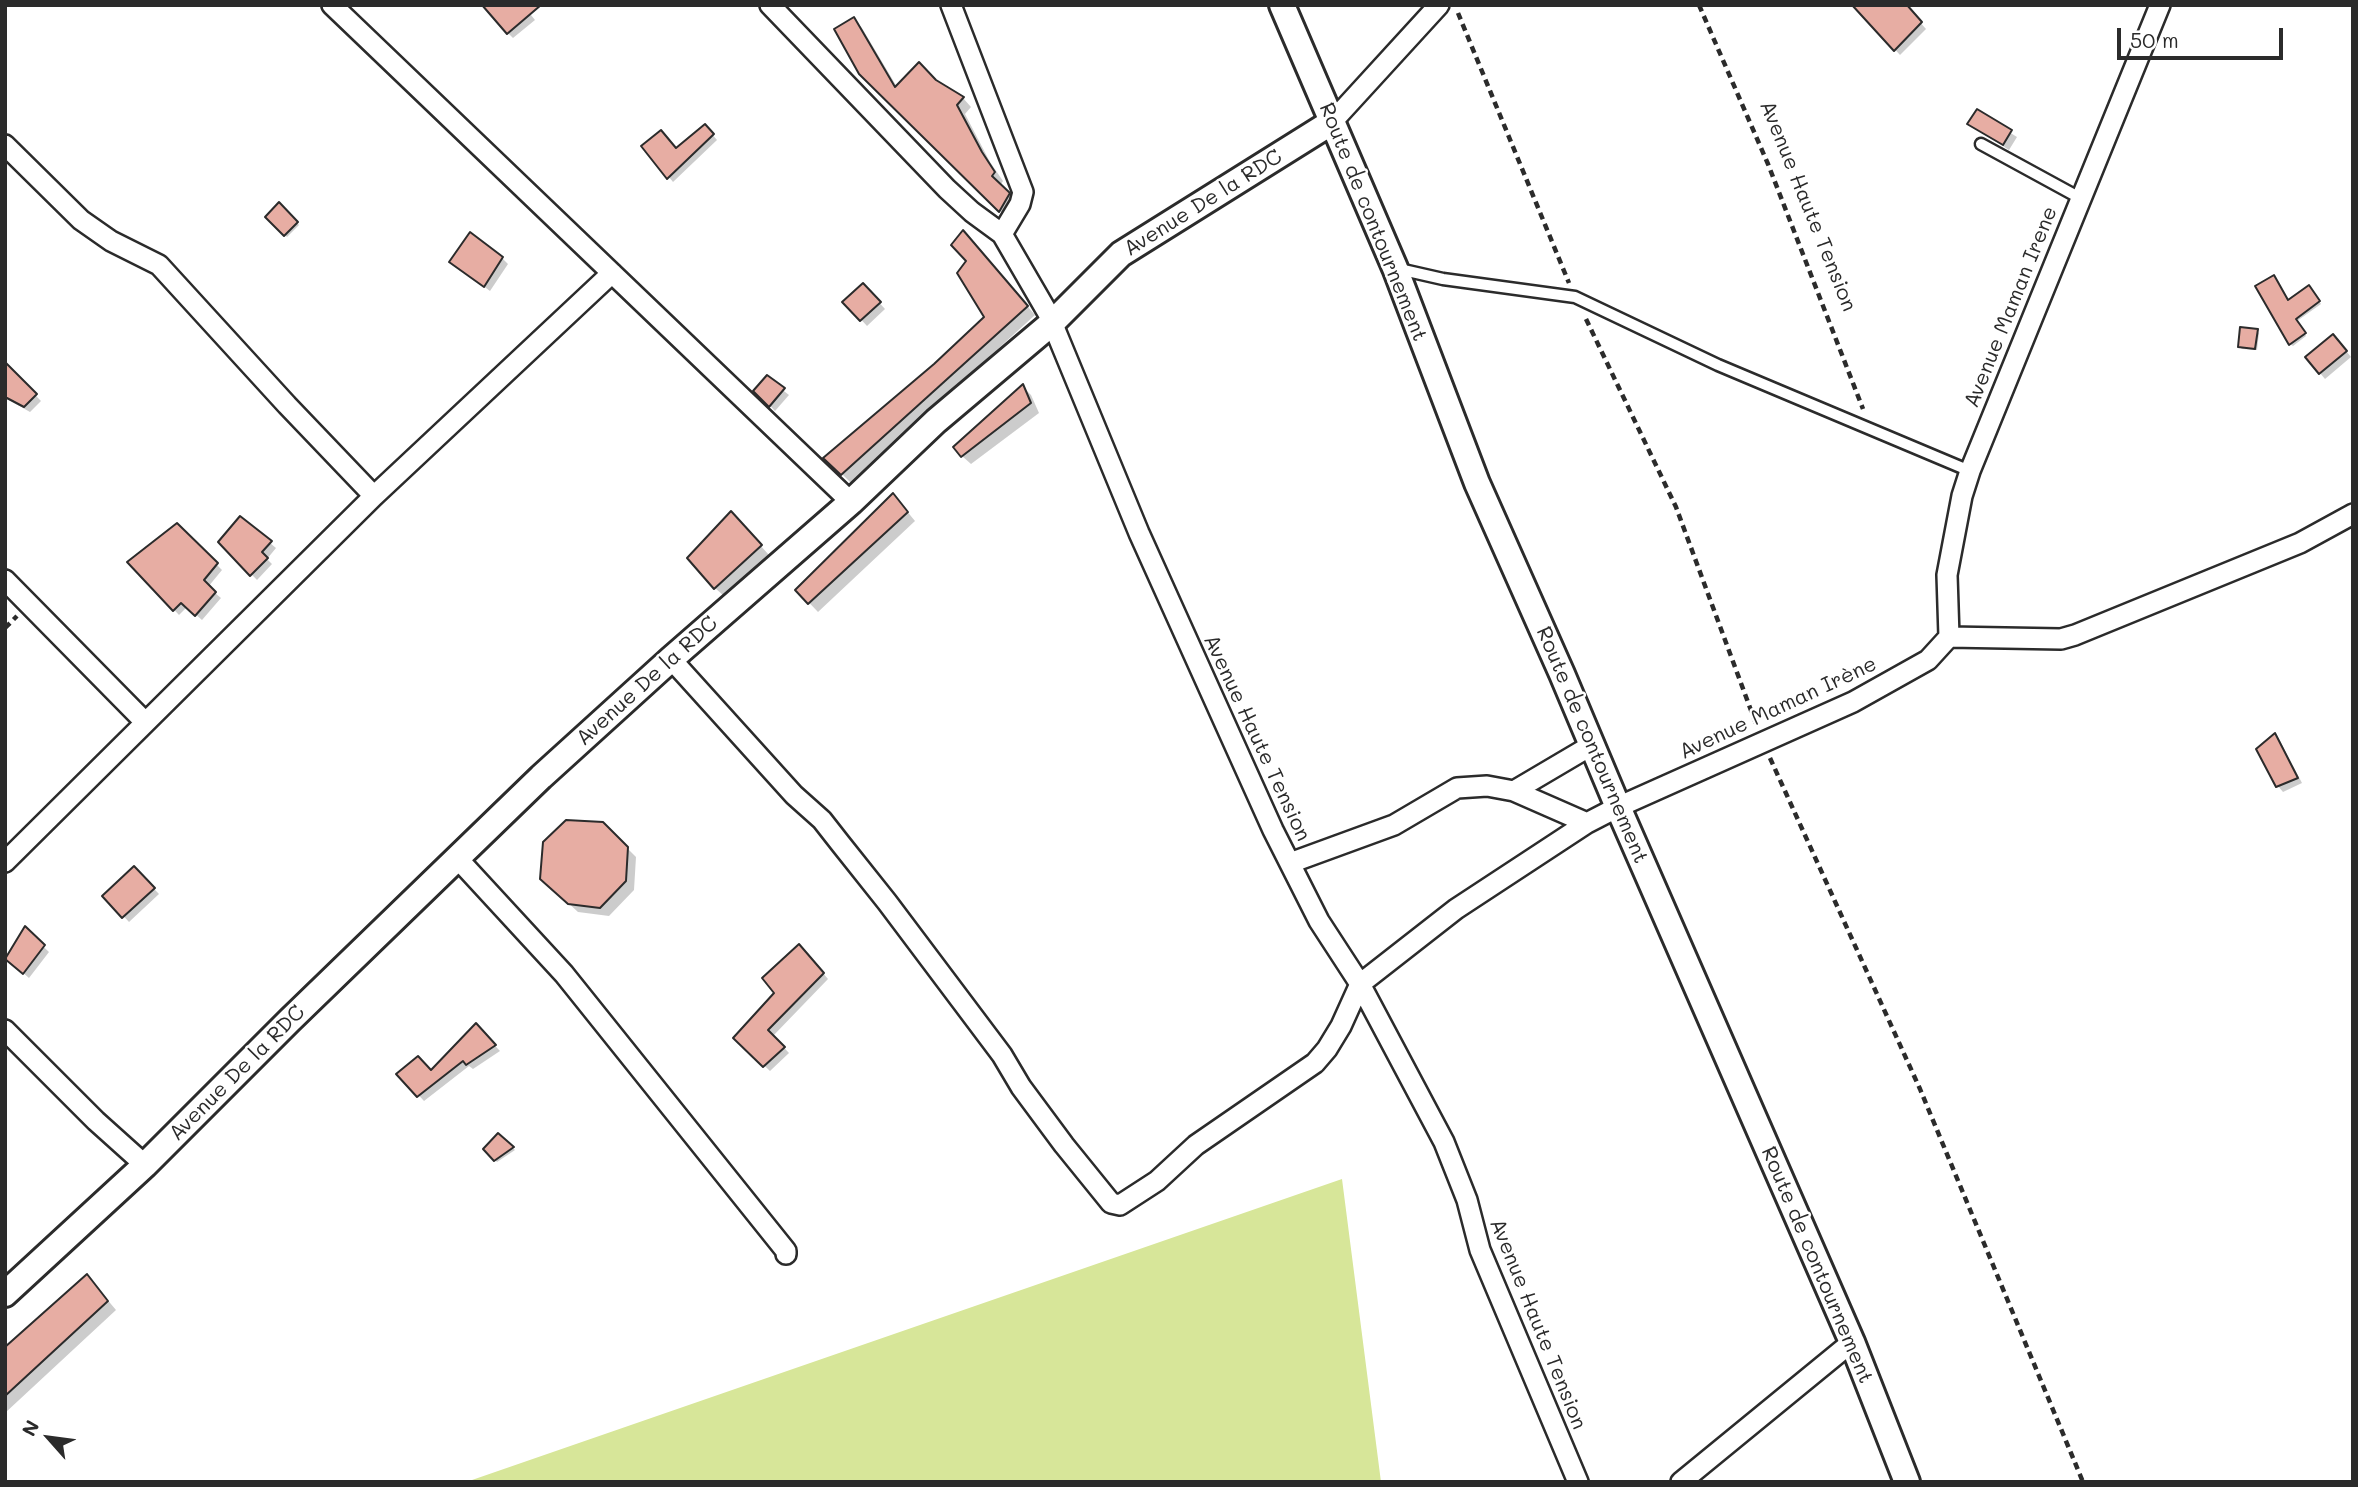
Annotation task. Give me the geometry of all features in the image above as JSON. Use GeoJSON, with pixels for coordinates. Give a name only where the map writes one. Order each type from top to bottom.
{"type":"FeatureCollection","features":[{"type":"Feature","properties":{"kind":"street"},"geometry":{"type":"LineString","coordinates":[[332,5],[851,502]]}},
{"type":"Feature","properties":{"kind":"street"},"geometry":{"type":"LineString","coordinates":[[770,5],[947,189],[1002,234],[1020,204],[1023,192],[951,5]]}},
{"type":"Feature","properties":{"kind":"street","name":"Route de contournement"},"geometry":{"type":"LineString","coordinates":[[1282,5],[1395,268],[1477,483],[1852,1342],[1908,1482]]}},
{"type":"Feature","properties":{"kind":"street"},"geometry":{"type":"LineString","coordinates":[[1332,122],[1440,5]]}},
{"type":"Feature","properties":{"kind":"street","name":"Avenue Maman Irene"},"geometry":{"type":"LineString","coordinates":[[1949,637],[1947,575],[1962,496],[1970,471],[2160,5]]}},
{"type":"Feature","properties":{"kind":"street","name":"Avenue De la RDC"},"geometry":{"type":"LineString","coordinates":[[5,1294],[145,1165],[318,992],[533,785],[671,659],[851,502],[936,421],[1052,323],[1121,254],[1332,122]]}},
{"type":"Feature","properties":{"kind":"street"},"geometry":{"type":"LineString","coordinates":[[5,145],[81,220],[111,241],[159,265],[374,496]]}},
{"type":"Feature","properties":{"kind":"street","name":"Avenue Haute Tension"},"geometry":{"type":"LineString","coordinates":[[1002,234],[1052,323],[1139,533],[1273,830],[1319,921],[1360,984],[1444,1142],[1467,1200],[1480,1250],[1577,1482]]}},
{"type":"Feature","properties":{"kind":"street"},"geometry":{"type":"LineString","coordinates":[[5,862],[374,496],[612,273]]}},
{"type":"Feature","properties":{"kind":"street"},"geometry":{"type":"LineString","coordinates":[[1949,637],[2061,639],[2075,635],[2300,543],[2353,514]]}},
{"type":"Feature","properties":{"kind":"street"},"geometry":{"type":"LineString","coordinates":[[5,580],[145,722]]}},
{"type":"Feature","properties":{"kind":"street","name":"Avenue Maman Irène"},"geometry":{"type":"LineString","coordinates":[[1360,984],[1456,909],[1587,824],[1618,807],[1853,702],[1928,660],[1949,637]]}},
{"type":"Feature","properties":{"kind":"street"},"geometry":{"type":"LineString","coordinates":[[671,659],[794,795],[822,820],[1002,1055],[1021,1087],[1063,1145],[1111,1203],[1120,1205],[1150,1186],[1196,1146],[1315,1063],[1341,1026],[1360,984]]}},
{"type":"Feature","properties":{"kind":"street"},"geometry":{"type":"LineString","coordinates":[[1514,790],[1592,745]]}},
{"type":"Feature","properties":{"kind":"street"},"geometry":{"type":"LineString","coordinates":[[1290,863],[1394,825],[1457,788],[1487,786],[1514,790],[1587,824]]}},
{"type":"Feature","properties":{"kind":"street"},"geometry":{"type":"LineString","coordinates":[[458,859],[564,974],[786,1254]]}},
{"type":"Feature","properties":{"kind":"street"},"geometry":{"type":"LineString","coordinates":[[5,1030],[96,1121],[145,1165]]}},
{"type":"Feature","properties":{"kind":"street"},"geometry":{"type":"LineString","coordinates":[[1681,1482],[1852,1342]]}},
{"type":"Feature","properties":{"kind":"lane"},"geometry":{"type":"LineString","coordinates":[[1981,144],[2080,198]]}},
{"type":"Feature","properties":{"kind":"lane"},"geometry":{"type":"LineString","coordinates":[[1395,268],[1443,279],[1575,297],[1718,365],[1970,471]]}},
{"type":"Feature","properties":{"kind":"path"},"geometry":{"type":"LineString","coordinates":[[1455,5],[1575,297],[1676,507],[1763,743],[1920,1089],[2083,1482]]}},
{"type":"Feature","properties":{"kind":"path","name":"Avenue Haute Tension"},"geometry":{"type":"LineString","coordinates":[[1699,5],[1792,225],[1869,427]]}},
{"type":"Feature","properties":{"kind":"green space"},"geometry":{"type":"Polygon","coordinates":[[[1342,1179],[1381,1482],[446,1482],[472,1480],[1342,1179]]]}},
{"type":"Feature","properties":{"kind":"building"},"geometry":{"type":"Polygon","coordinates":[[[482,5],[541,5],[507,34],[482,5]]]}},
{"type":"Feature","properties":{"kind":"building"},"geometry":{"type":"Polygon","coordinates":[[[1852,5],[1907,5],[1922,22],[1894,51],[1852,5]]]}},
{"type":"Feature","properties":{"kind":"building"},"geometry":{"type":"Polygon","coordinates":[[[854,17],[895,87],[919,62],[936,80],[964,97],[957,105],[995,172],[992,176],[1010,193],[999,212],[859,74],[834,29],[854,17]]]}},
{"type":"Feature","properties":{"kind":"building"},"geometry":{"type":"Polygon","coordinates":[[[1977,109],[2012,130],[2003,145],[1967,124],[1977,109]]]}},
{"type":"Feature","properties":{"kind":"building"},"geometry":{"type":"Polygon","coordinates":[[[705,124],[714,134],[667,179],[641,146],[661,130],[676,148],[705,124]]]}},
{"type":"Feature","properties":{"kind":"building"},"geometry":{"type":"Polygon","coordinates":[[[279,202],[298,222],[284,236],[265,217],[279,202]]]}},
{"type":"Feature","properties":{"kind":"building"},"geometry":{"type":"Polygon","coordinates":[[[963,230],[1028,306],[841,475],[823,458],[934,364],[984,317],[957,273],[966,261],[951,245],[963,230]]]}},
{"type":"Feature","properties":{"kind":"building"},"geometry":{"type":"Polygon","coordinates":[[[470,232],[503,257],[484,287],[449,262],[470,232]]]}},
{"type":"Feature","properties":{"kind":"building"},"geometry":{"type":"Polygon","coordinates":[[[2274,275],[2288,300],[2309,285],[2320,301],[2296,319],[2306,333],[2289,345],[2255,286],[2274,275]]]}},
{"type":"Feature","properties":{"kind":"building"},"geometry":{"type":"Polygon","coordinates":[[[863,283],[881,302],[860,321],[842,302],[863,283]]]}},
{"type":"Feature","properties":{"kind":"building"},"geometry":{"type":"Polygon","coordinates":[[[2240,327],[2258,329],[2255,349],[2238,347],[2240,327]]]}},
{"type":"Feature","properties":{"kind":"building"},"geometry":{"type":"Polygon","coordinates":[[[2333,334],[2347,351],[2319,374],[2305,357],[2333,334]]]}},
{"type":"Feature","properties":{"kind":"building"},"geometry":{"type":"Polygon","coordinates":[[[5,362],[37,394],[24,407],[5,397],[5,362]]]}},
{"type":"Feature","properties":{"kind":"building"},"geometry":{"type":"Polygon","coordinates":[[[767,375],[785,388],[769,407],[753,391],[767,375]]]}},
{"type":"Feature","properties":{"kind":"building"},"geometry":{"type":"Polygon","coordinates":[[[1023,384],[1031,403],[961,457],[953,447],[1023,384]]]}},
{"type":"Feature","properties":{"kind":"building"},"geometry":{"type":"Polygon","coordinates":[[[893,493],[908,512],[808,604],[795,590],[893,493]]]}},
{"type":"Feature","properties":{"kind":"building"},"geometry":{"type":"Polygon","coordinates":[[[731,511],[762,545],[714,589],[687,558],[731,511]]]}},
{"type":"Feature","properties":{"kind":"building"},"geometry":{"type":"Polygon","coordinates":[[[240,516],[272,541],[262,552],[268,558],[250,576],[218,542],[240,516]]]}},
{"type":"Feature","properties":{"kind":"building"},"geometry":{"type":"Polygon","coordinates":[[[177,523],[218,563],[204,580],[216,592],[195,616],[181,603],[173,611],[127,562],[177,523]]]}},
{"type":"Feature","properties":{"kind":"building"},"geometry":{"type":"Polygon","coordinates":[[[2275,733],[2298,778],[2276,787],[2256,749],[2275,733]]]}},
{"type":"Feature","properties":{"kind":"building"},"geometry":{"type":"Polygon","coordinates":[[[566,820],[603,822],[628,847],[626,881],[600,908],[568,904],[540,879],[543,842],[566,820]]]}},
{"type":"Feature","properties":{"kind":"building"},"geometry":{"type":"Polygon","coordinates":[[[134,866],[155,888],[122,918],[102,896],[134,866]]]}},
{"type":"Feature","properties":{"kind":"building"},"geometry":{"type":"Polygon","coordinates":[[[25,926],[45,945],[23,974],[5,959],[25,926]]]}},
{"type":"Feature","properties":{"kind":"building"},"geometry":{"type":"Polygon","coordinates":[[[799,944],[824,973],[768,1030],[785,1047],[763,1067],[733,1038],[774,993],[762,978],[799,944]]]}},
{"type":"Feature","properties":{"kind":"building"},"geometry":{"type":"Polygon","coordinates":[[[476,1023],[496,1045],[466,1065],[463,1061],[417,1097],[396,1074],[418,1056],[431,1070],[476,1023]]]}},
{"type":"Feature","properties":{"kind":"building"},"geometry":{"type":"Polygon","coordinates":[[[498,1133],[514,1147],[494,1161],[483,1149],[498,1133]]]}},
{"type":"Feature","properties":{"kind":"building"},"geometry":{"type":"Polygon","coordinates":[[[87,1274],[108,1301],[5,1396],[5,1347],[87,1274]]]}}]}
